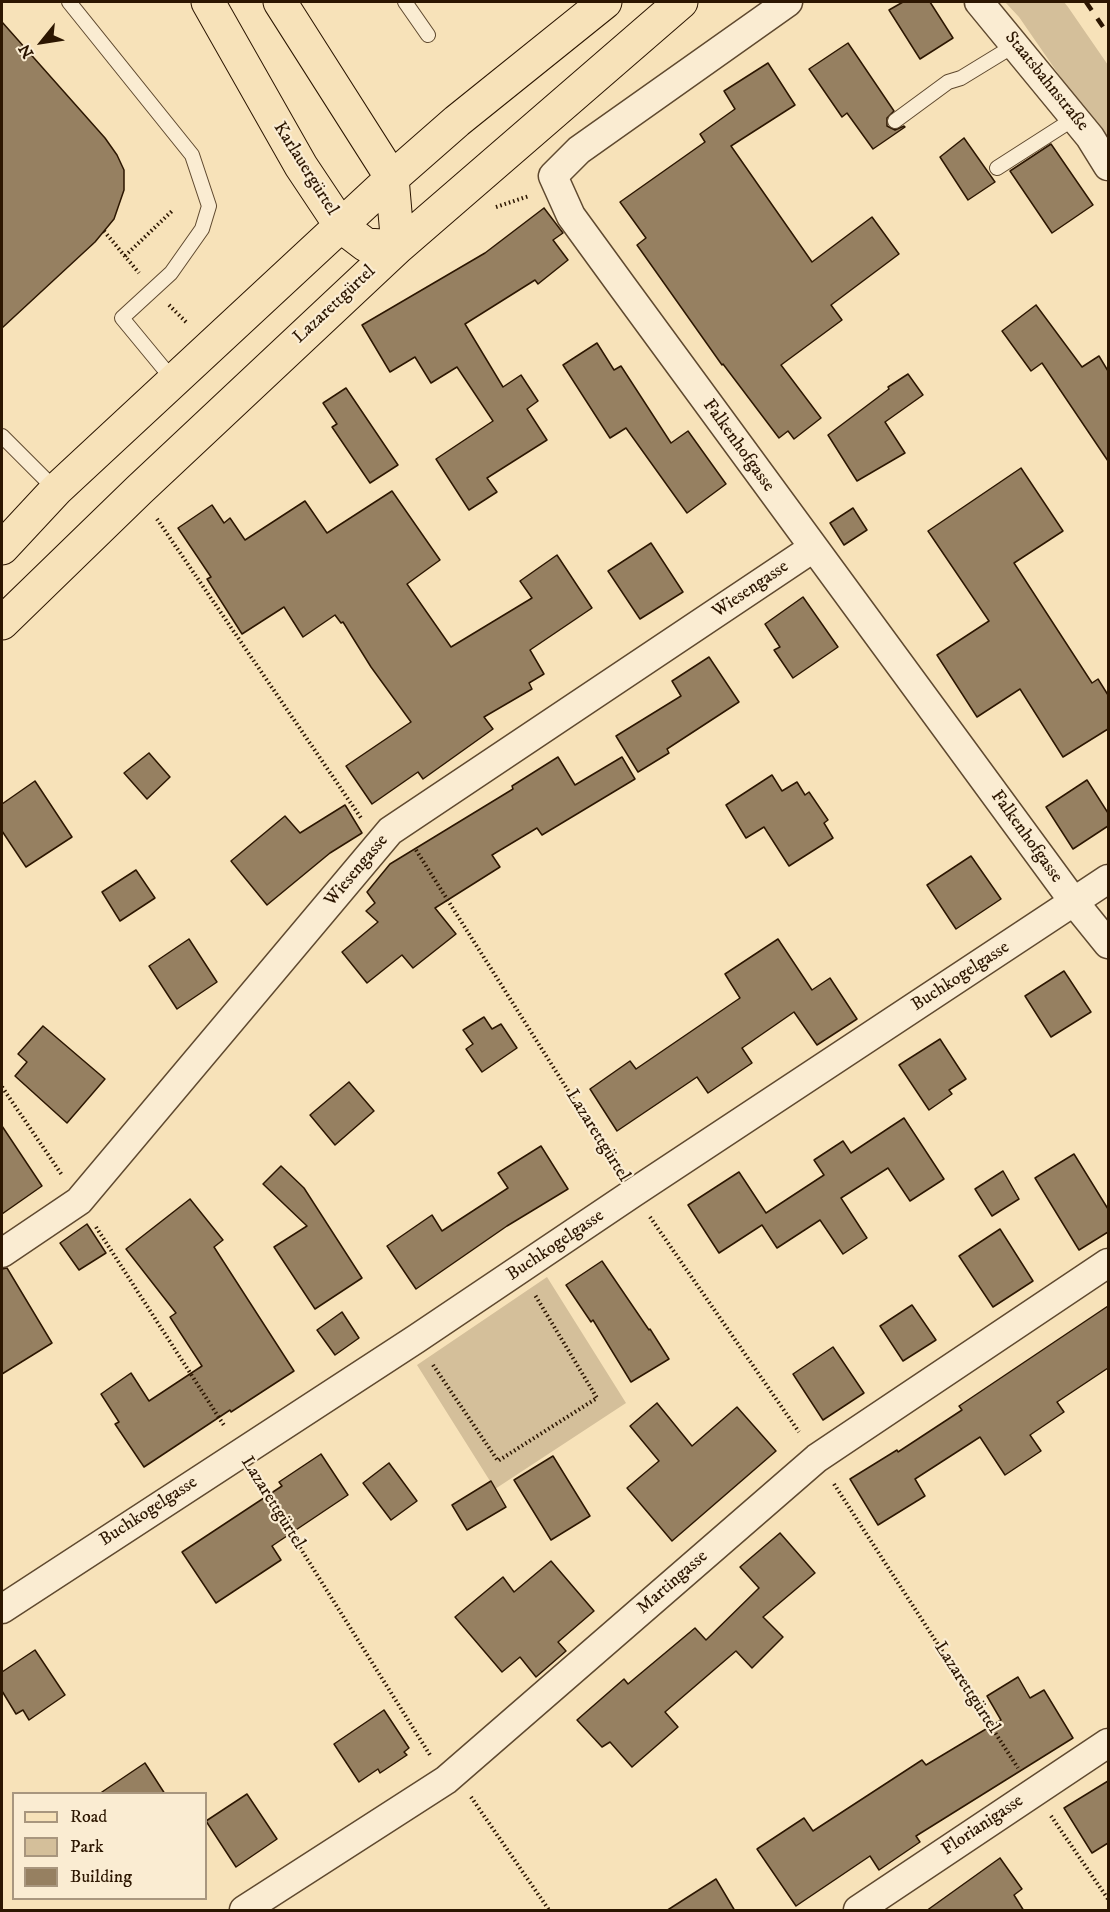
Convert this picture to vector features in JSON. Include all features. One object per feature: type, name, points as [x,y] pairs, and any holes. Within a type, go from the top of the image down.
[{"type":"main road","name":"Karlauergürtel","points":[[208,2],[301,166],[341,226],[366,245],[398,247]]},
{"type":"main road","points":[[280,2],[392,178],[398,247]]},
{"type":"main road","points":[[2,548],[56,490],[392,178],[605,2]]},
{"type":"main road","name":"Lazarettgürtel","points":[[2,623],[139,490],[398,247],[681,2]]},
{"type":"street","name":"Falkenhofgasse","points":[[788,2],[579,150],[553,176],[571,216],[1074,902],[1108,944]]},
{"type":"street","name":"Staatsbahnstraße","points":[[979,2],[1090,137],[1108,166]]},
{"type":"street","name":"Wiesengasse","points":[[2,1252],[79,1201],[389,834],[813,548]]},
{"type":"street","name":"Buchkogelgasse","points":[[2,1609],[416,1339],[1108,879]]},
{"type":"street","name":"Martingasse","points":[[244,1911],[446,1780],[817,1458],[1108,1263]]},
{"type":"street","name":"Florianigasse","points":[[858,1911],[1108,1743]]},
{"type":"lane","points":[[69,2],[192,154],[209,206],[202,229],[171,273],[123,318],[174,381]]},
{"type":"lane","points":[[405,2],[429,35]]},
{"type":"lane","points":[[895,121],[948,82],[961,78],[1015,45]]},
{"type":"lane","points":[[997,168],[1075,118]]},
{"type":"lane","points":[[2,436],[56,490]]},
{"type":"path","points":[[491,203],[496,207],[533,195],[562,196]]},
{"type":"path","points":[[125,256],[172,211]]},
{"type":"path","name":"Lazarettgürtel","points":[[157,519],[389,834],[633,1193],[806,1441]]},
{"type":"path","name":"Lazarettgürtel","points":[[2,1087],[79,1201],[240,1452],[446,1780],[463,1785],[549,1911]]},
{"type":"path","points":[[416,1339],[498,1461],[597,1398],[519,1270]]},
{"type":"path","name":"Lazarettgürtel","points":[[834,1484],[1034,1792],[1108,1899]]},
{"type":"green space","points":[[1005,2],[1064,2],[1068,7],[1108,65],[1108,146],[1019,17]]},
{"type":"green space","points":[[547,1277],[626,1403],[495,1489],[417,1365]]},
{"type":"building","points":[[903,2],[930,2],[953,38],[920,59],[889,10]]},
{"type":"building","points":[[2,22],[105,138],[124,170],[124,190],[114,219],[95,242],[2,328]]},
{"type":"building","points":[[848,43],[894,111],[887,118],[887,126],[895,130],[905,127],[873,149],[847,113],[842,117],[809,69]]},
{"type":"building","points":[[768,63],[795,105],[731,146],[812,262],[872,217],[899,254],[831,305],[842,320],[781,365],[821,418],[794,439],[788,431],[779,438],[722,365],[637,245],[646,238],[620,202],[705,142],[700,134],[735,109],[724,91]]},
{"type":"building","points":[[964,138],[995,182],[968,200],[940,157]]},
{"type":"building","points":[[1051,144],[1093,205],[1052,233],[1010,171]]},
{"type":"building","points":[[544,208],[563,233],[553,240],[568,260],[538,284],[535,280],[465,324],[503,387],[521,375],[538,401],[527,409],[547,440],[487,478],[497,492],[469,510],[436,459],[493,421],[457,367],[431,383],[415,357],[390,372],[362,325],[485,253]]},
{"type":"building","points":[[1036,305],[1082,367],[1099,356],[1108,371],[1108,461],[1042,363],[1031,371],[1002,331]]},
{"type":"building","points":[[597,343],[614,370],[621,366],[671,443],[688,431],[726,484],[687,513],[626,428],[610,438],[563,365]]},
{"type":"building","points":[[908,374],[923,395],[885,422],[905,453],[857,481],[828,435]]},
{"type":"building","points":[[346,388],[398,465],[370,483],[332,427],[337,424],[323,403]]},
{"type":"building","points":[[1021,468],[1063,531],[1014,563],[1092,683],[1098,679],[1108,695],[1108,729],[1063,757],[1020,689],[977,717],[937,655],[989,621],[928,531]]},
{"type":"building","points":[[392,491],[440,560],[407,584],[451,647],[532,598],[520,581],[557,555],[592,608],[530,650],[544,674],[529,683],[532,689],[484,717],[493,729],[423,779],[418,772],[372,804],[346,766],[411,722],[371,667],[343,622],[341,623],[335,615],[303,637],[284,607],[242,634],[207,579],[211,577],[178,528],[212,505],[224,523],[230,518],[245,540],[305,501],[327,533]]},
{"type":"building","points":[[853,508],[867,530],[844,545],[830,523]]},
{"type":"building","points":[[651,543],[683,592],[640,619],[608,571]]},
{"type":"building","points":[[803,597],[838,647],[793,678],[774,650],[780,647],[765,624]]},
{"type":"building","points":[[709,657],[739,702],[667,749],[669,753],[638,772],[616,736],[681,696],[672,681]]},
{"type":"building","points":[[149,753],[170,777],[147,799],[124,773]]},
{"type":"building","points":[[558,757],[575,785],[622,757],[635,779],[542,835],[537,828],[492,855],[500,867],[435,908],[456,934],[413,968],[402,955],[367,983],[342,952],[378,922],[366,911],[375,903],[367,892],[390,864],[513,789],[512,786]]},
{"type":"building","points":[[772,775],[782,791],[797,782],[805,795],[809,792],[828,820],[824,823],[833,838],[789,866],[764,827],[746,838],[726,805]]},
{"type":"building","points":[[1087,780],[1108,813],[1108,826],[1073,849],[1046,807]]},
{"type":"building","points":[[35,781],[72,837],[26,867],[2,831],[2,804]]},
{"type":"building","points":[[345,805],[362,833],[330,853],[267,905],[231,861],[285,816],[300,833]]},
{"type":"building","points":[[971,856],[1001,899],[956,929],[927,885]]},
{"type":"building","points":[[136,870],[155,898],[120,921],[102,892]]},
{"type":"building","points":[[189,939],[217,982],[177,1009],[149,966]]},
{"type":"building","points":[[778,939],[812,990],[830,978],[857,1019],[817,1045],[794,1012],[742,1048],[752,1063],[708,1093],[697,1077],[617,1131],[590,1089],[630,1061],[636,1069],[740,998],[725,974]]},
{"type":"building","points":[[1064,971],[1091,1012],[1051,1037],[1025,996]]},
{"type":"building","points":[[484,1017],[492,1029],[501,1024],[517,1048],[482,1072],[466,1049],[473,1044],[463,1030]]},
{"type":"building","points":[[43,1026],[105,1079],[67,1123],[15,1076],[27,1062],[18,1054]]},
{"type":"building","points":[[940,1039],[966,1079],[949,1090],[952,1094],[929,1110],[899,1065]]},
{"type":"building","points":[[349,1082],[374,1111],[335,1145],[310,1115]]},
{"type":"building","points":[[904,1118],[944,1179],[910,1201],[888,1168],[841,1198],[867,1238],[843,1254],[820,1220],[777,1248],[762,1225],[719,1253],[688,1205],[739,1172],[766,1213],[824,1175],[814,1160],[843,1141],[851,1153]]},
{"type":"building","points":[[2,1126],[42,1186],[2,1214]]},
{"type":"building","points":[[541,1146],[568,1189],[507,1226],[416,1289],[387,1246],[432,1215],[442,1231],[508,1188],[498,1173]]},
{"type":"building","points":[[1074,1154],[1108,1209],[1108,1232],[1079,1250],[1035,1178]]},
{"type":"building","points":[[281,1166],[304,1188],[362,1278],[315,1309],[274,1247],[307,1226],[263,1184]]},
{"type":"building","points":[[1003,1171],[1019,1199],[992,1216],[975,1189]]},
{"type":"building","points":[[190,1199],[223,1240],[214,1247],[294,1371],[144,1467],[115,1424],[119,1422],[101,1394],[131,1373],[149,1401],[202,1366],[170,1317],[176,1313],[126,1249]]},
{"type":"building","points":[[87,1224],[106,1253],[79,1270],[60,1243]]},
{"type":"building","points":[[1000,1229],[1033,1281],[993,1307],[959,1256]]},
{"type":"building","points":[[602,1261],[669,1359],[631,1382],[593,1320],[591,1322],[566,1285]]},
{"type":"building","points":[[7,1268],[52,1343],[2,1374],[2,1269]]},
{"type":"building","points":[[912,1305],[936,1340],[903,1361],[880,1326]]},
{"type":"building","points":[[1108,1306],[1108,1368],[1057,1402],[1064,1412],[1030,1435],[1041,1451],[1005,1475],[980,1437],[915,1479],[925,1496],[878,1525],[850,1479],[897,1450],[898,1452],[962,1410],[959,1406]]},
{"type":"building","points":[[342,1312],[359,1338],[335,1355],[317,1330]]},
{"type":"building","points":[[833,1347],[864,1393],[823,1420],[793,1374]]},
{"type":"building","points":[[657,1403],[692,1446],[737,1407],[776,1451],[672,1541],[627,1488],[659,1461],[630,1426]]},
{"type":"building","points":[[321,1454],[348,1495],[272,1546],[281,1560],[216,1603],[182,1552],[282,1486],[279,1482]]},
{"type":"building","points":[[553,1456],[590,1516],[551,1540],[514,1480]]},
{"type":"building","points":[[389,1463],[417,1501],[391,1520],[363,1483]]},
{"type":"building","points":[[491,1481],[506,1507],[467,1530],[452,1505]]},
{"type":"building","points":[[780,1533],[815,1573],[763,1617],[783,1637],[752,1668],[736,1651],[665,1712],[678,1727],[632,1767],[610,1742],[602,1747],[577,1720],[624,1679],[628,1684],[695,1628],[706,1640],[759,1588],[740,1567]]},
{"type":"building","points":[[551,1561],[594,1611],[558,1642],[566,1651],[536,1677],[520,1657],[502,1672],[455,1617],[503,1577],[514,1592]]},
{"type":"building","points":[[35,1650],[65,1695],[29,1720],[23,1710],[16,1714],[2,1691],[2,1672]]},
{"type":"building","points":[[1018,1677],[1030,1698],[1044,1690],[1073,1738],[916,1836],[920,1842],[879,1870],[870,1856],[796,1906],[757,1849],[804,1818],[813,1831],[922,1760],[926,1765],[1001,1720],[987,1696]]},
{"type":"building","points":[[384,1710],[409,1748],[404,1752],[407,1755],[380,1773],[378,1769],[359,1782],[334,1744]]},
{"type":"building","points":[[145,1763],[164,1792],[102,1792]]},
{"type":"building","points":[[1108,1781],[1108,1843],[1092,1853],[1064,1808]]},
{"type":"building","points":[[247,1794],[277,1839],[236,1867],[207,1820]]},
{"type":"building","points":[[1000,1858],[1022,1889],[1014,1895],[1024,1911],[926,1911]]},
{"type":"building","points":[[716,1879],[735,1911],[666,1911]]},
{"type":"railway","points":[[1086,2],[1108,34]]}]
